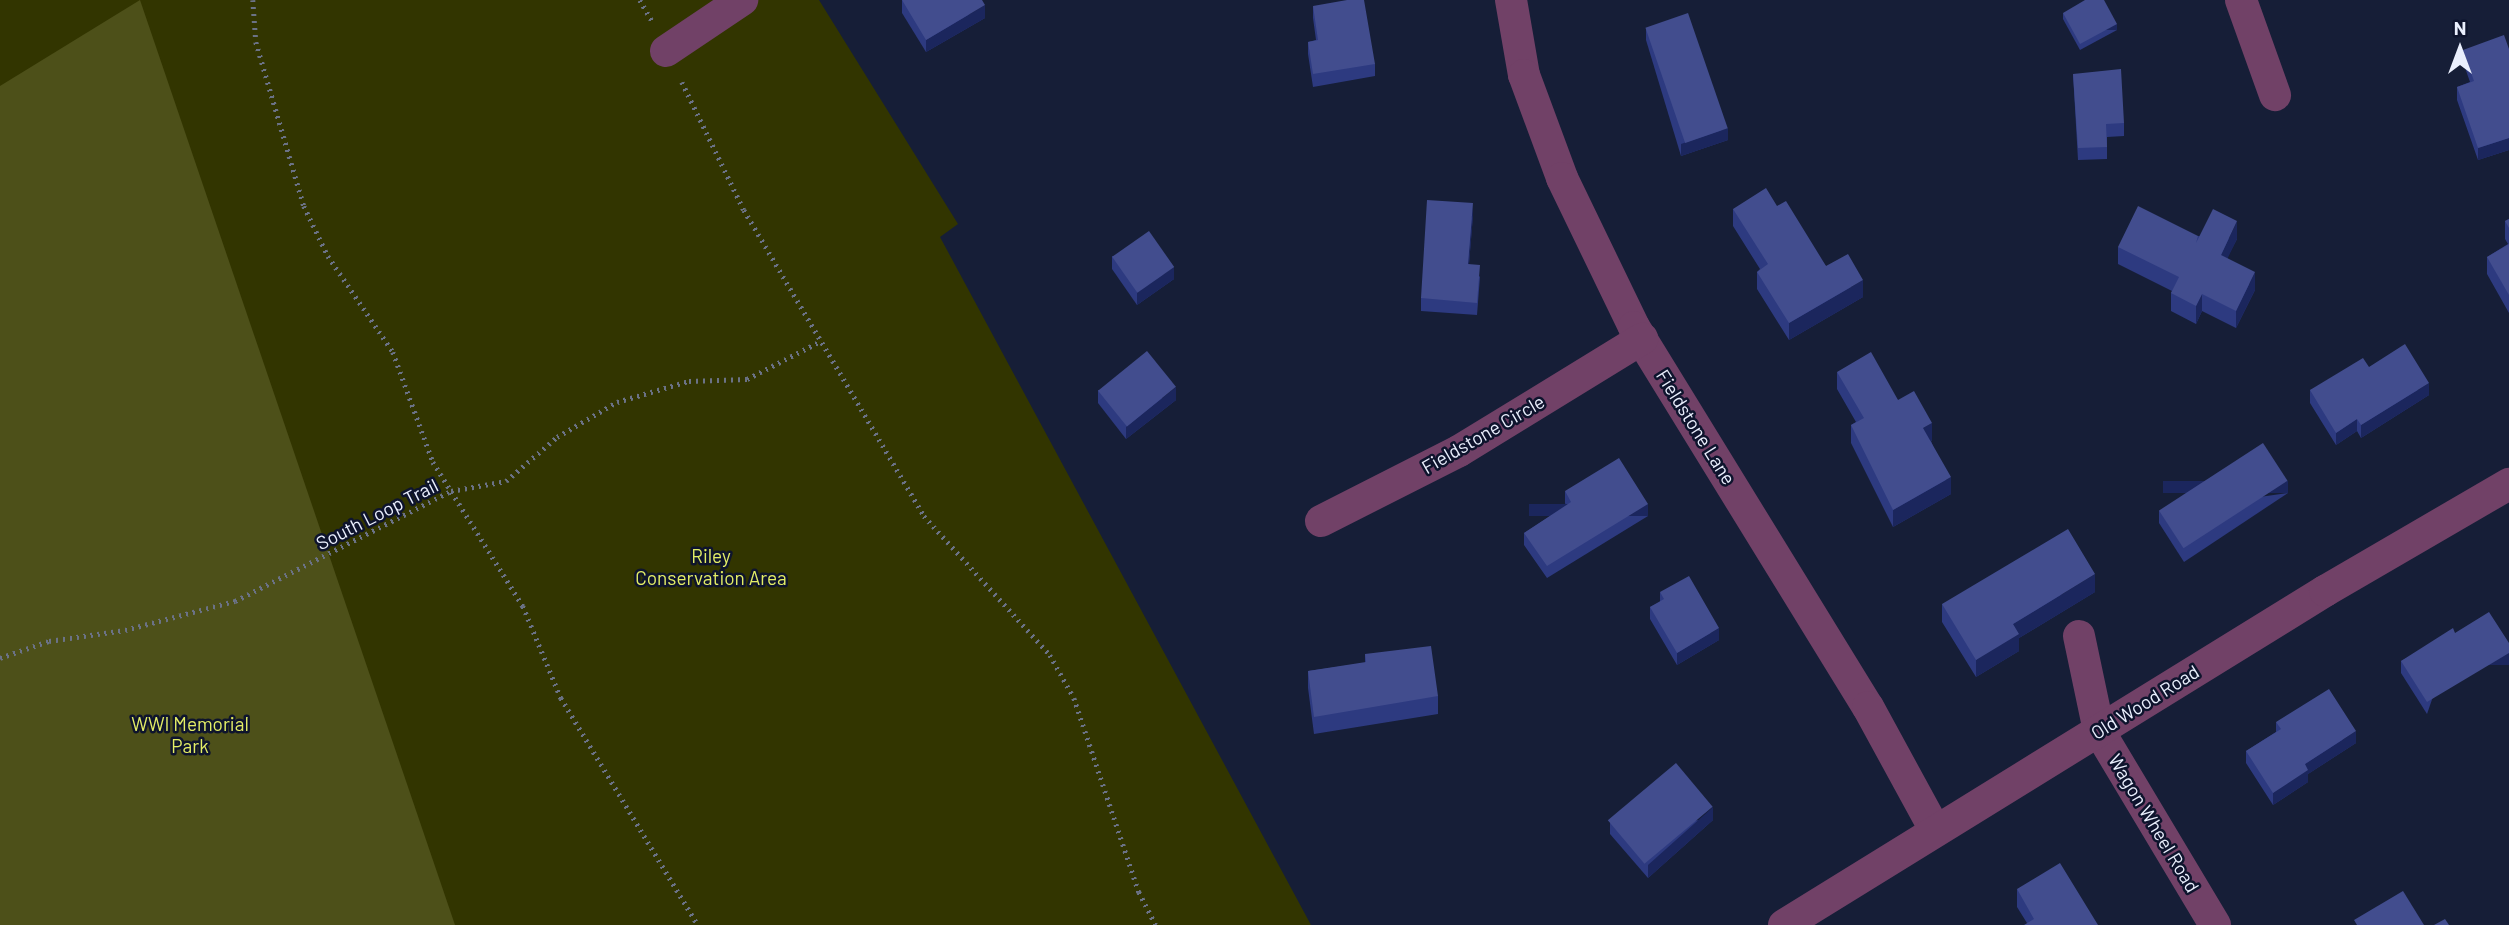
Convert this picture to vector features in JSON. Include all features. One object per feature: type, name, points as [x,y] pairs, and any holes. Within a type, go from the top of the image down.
[{"type":"street","points":[[666,51],[742,0]]},
{"type":"street","name":"Fieldstone Lane","points":[[1511,0],[1524,75],[1562,178],[1642,339],[1868,707],[1935,830]]},
{"type":"street","points":[[2241,0],[2274,95]]},
{"type":"street","name":"Fieldstone Circle","points":[[1321,521],[1459,451],[1642,339]]},
{"type":"street","name":"Old Wood Road","points":[[1784,925],[1935,830],[2509,484]]},
{"type":"street","name":"Wagon Wheel Road","points":[[2079,636],[2099,731],[2215,925]]},
{"type":"path","points":[[253,0],[256,42],[303,206],[328,256],[393,352],[433,462],[451,491],[506,481],[557,437],[617,402],[689,381],[747,379],[821,341]]},
{"type":"path","points":[[640,0],[744,210],[924,516],[1050,655],[1074,698],[1139,892],[1156,925]]},
{"type":"path","name":"South Loop Trail","points":[[0,658],[48,641],[125,630],[235,601],[451,491],[523,606],[561,698],[698,925]]},
{"type":"green space","name":"Riley Conservation Area","points":[[0,0],[819,0],[958,224],[940,237],[1311,925],[0,925]]},
{"type":"green space","name":"WWI Memorial Park","points":[[140,0],[455,925],[0,925],[0,86]]},
{"type":"building","points":[[902,0],[982,0],[985,5],[926,40]]},
{"type":"building","points":[[1364,0],[1375,64],[1313,74],[1308,42],[1318,40],[1313,6]]},
{"type":"building","points":[[2085,0],[2104,0],[2117,24],[2080,44],[2063,13]]},
{"type":"building","points":[[1688,13],[1728,128],[1685,143],[1645,28]]},
{"type":"building","points":[[2504,35],[2509,49],[2509,138],[2478,148],[2457,87],[2474,81],[2463,50]]},
{"type":"building","points":[[2121,69],[2124,123],[2106,124],[2107,147],[2078,148],[2073,74]]},
{"type":"building","points":[[1766,188],[1777,206],[1786,201],[1826,266],[1848,254],[1863,280],[1789,323],[1757,272],[1768,264],[1733,209]]},
{"type":"building","points":[[1427,200],[1473,203],[1468,264],[1480,265],[1477,303],[1421,298]]},
{"type":"building","points":[[2138,206],[2198,236],[2196,243],[2213,209],[2237,221],[2221,255],[2255,272],[2236,311],[2202,294],[2196,306],[2171,293],[2179,277],[2118,247]]},
{"type":"building","points":[[1149,231],[1174,267],[1137,293],[1112,257]]},
{"type":"building","points":[[2509,244],[2509,295],[2487,257]]},
{"type":"building","points":[[2405,344],[2429,383],[2361,425],[2357,419],[2336,433],[2310,390],[2363,358],[2369,367]]},
{"type":"building","points":[[1147,351],[1176,387],[1127,426],[1098,391]]},
{"type":"building","points":[[1871,352],[1898,400],[1914,391],[1932,423],[1923,428],[1951,477],[1893,510],[1851,425],[1864,418],[1837,372]]},
{"type":"building","points":[[2263,443],[2288,481],[2184,548],[2159,511]]},
{"type":"building","points":[[1619,458],[1648,504],[1547,566],[1524,533],[1571,502],[1565,491]]},
{"type":"building","points":[[2068,529],[2095,574],[2013,624],[2019,634],[1976,660],[1942,604]]},
{"type":"building","points":[[1689,576],[1719,628],[1677,653],[1650,607],[1664,599],[1660,592]]},
{"type":"building","points":[[2489,612],[2509,643],[2509,653],[2427,702],[2401,661],[2453,628],[2455,633]]},
{"type":"building","points":[[1431,646],[1438,696],[1314,717],[1308,671],[1366,662],[1365,654]]},
{"type":"building","points":[[2329,689],[2356,731],[2305,764],[2308,770],[2273,793],[2246,751],[2281,729],[2276,722]]},
{"type":"building","points":[[1676,763],[1713,807],[1644,864],[1608,820]]},
{"type":"building","points":[[2060,863],[2098,925],[2024,925],[2034,919],[2017,889]]},
{"type":"building","points":[[2403,891],[2424,925],[2357,925],[2354,920]]},
{"type":"building","points":[[2445,919],[2449,925],[2434,925]]}]
